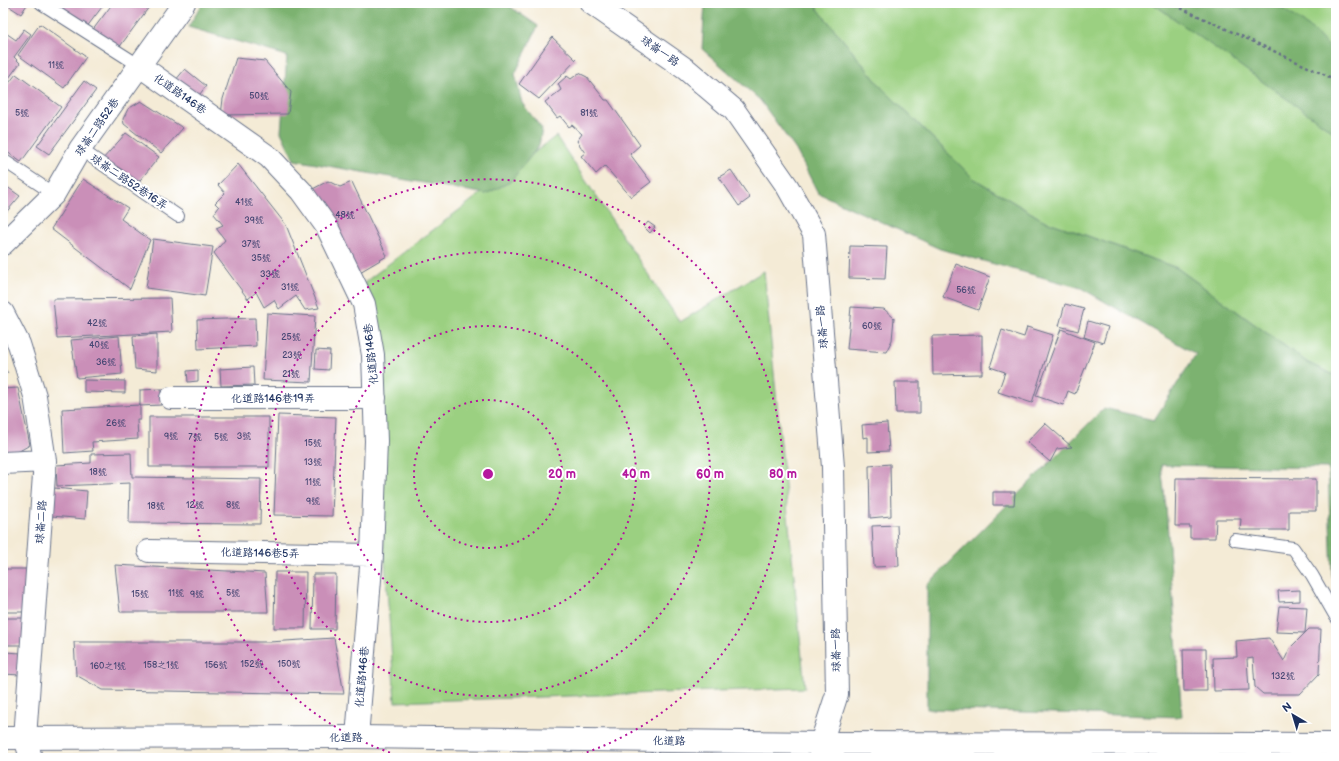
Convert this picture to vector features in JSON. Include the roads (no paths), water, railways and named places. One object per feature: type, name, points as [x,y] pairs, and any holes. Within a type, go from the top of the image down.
[{"type":"street","name":"球崙二路52巷","points":[[3,244],[54,194],[80,149],[184,3]]},
{"type":"street","name":"球崙一路","points":[[591,3],[687,70],[734,110],[787,186],[814,234],[833,467],[837,694],[821,751]]},
{"type":"street","name":"化道路146巷","points":[[140,66],[269,157],[301,191],[327,227],[364,304],[373,355],[376,441],[372,555],[357,737]]},
{"type":"street","name":"球崙二路","points":[[3,313],[19,344],[35,396],[46,461],[28,748]]},
{"type":"street","name":"化道路146巷19弄","points":[[171,398],[375,398]]},
{"type":"street","points":[[3,463],[46,461]]},
{"type":"street","name":"化道路146巷5弄","points":[[149,551],[372,555]]},
{"type":"street","name":"化道路","points":[[3,738],[28,748],[357,737],[821,751],[1061,751],[1336,744]]},
{"type":"lane","points":[[41,3],[140,66]]},
{"type":"lane","name":"球崙二路52巷16弄","points":[[80,149],[178,216]]},
{"type":"lane","points":[[3,160],[54,194]]},
{"type":"lane","points":[[1235,540],[1293,548],[1312,575],[1336,617]]}]
